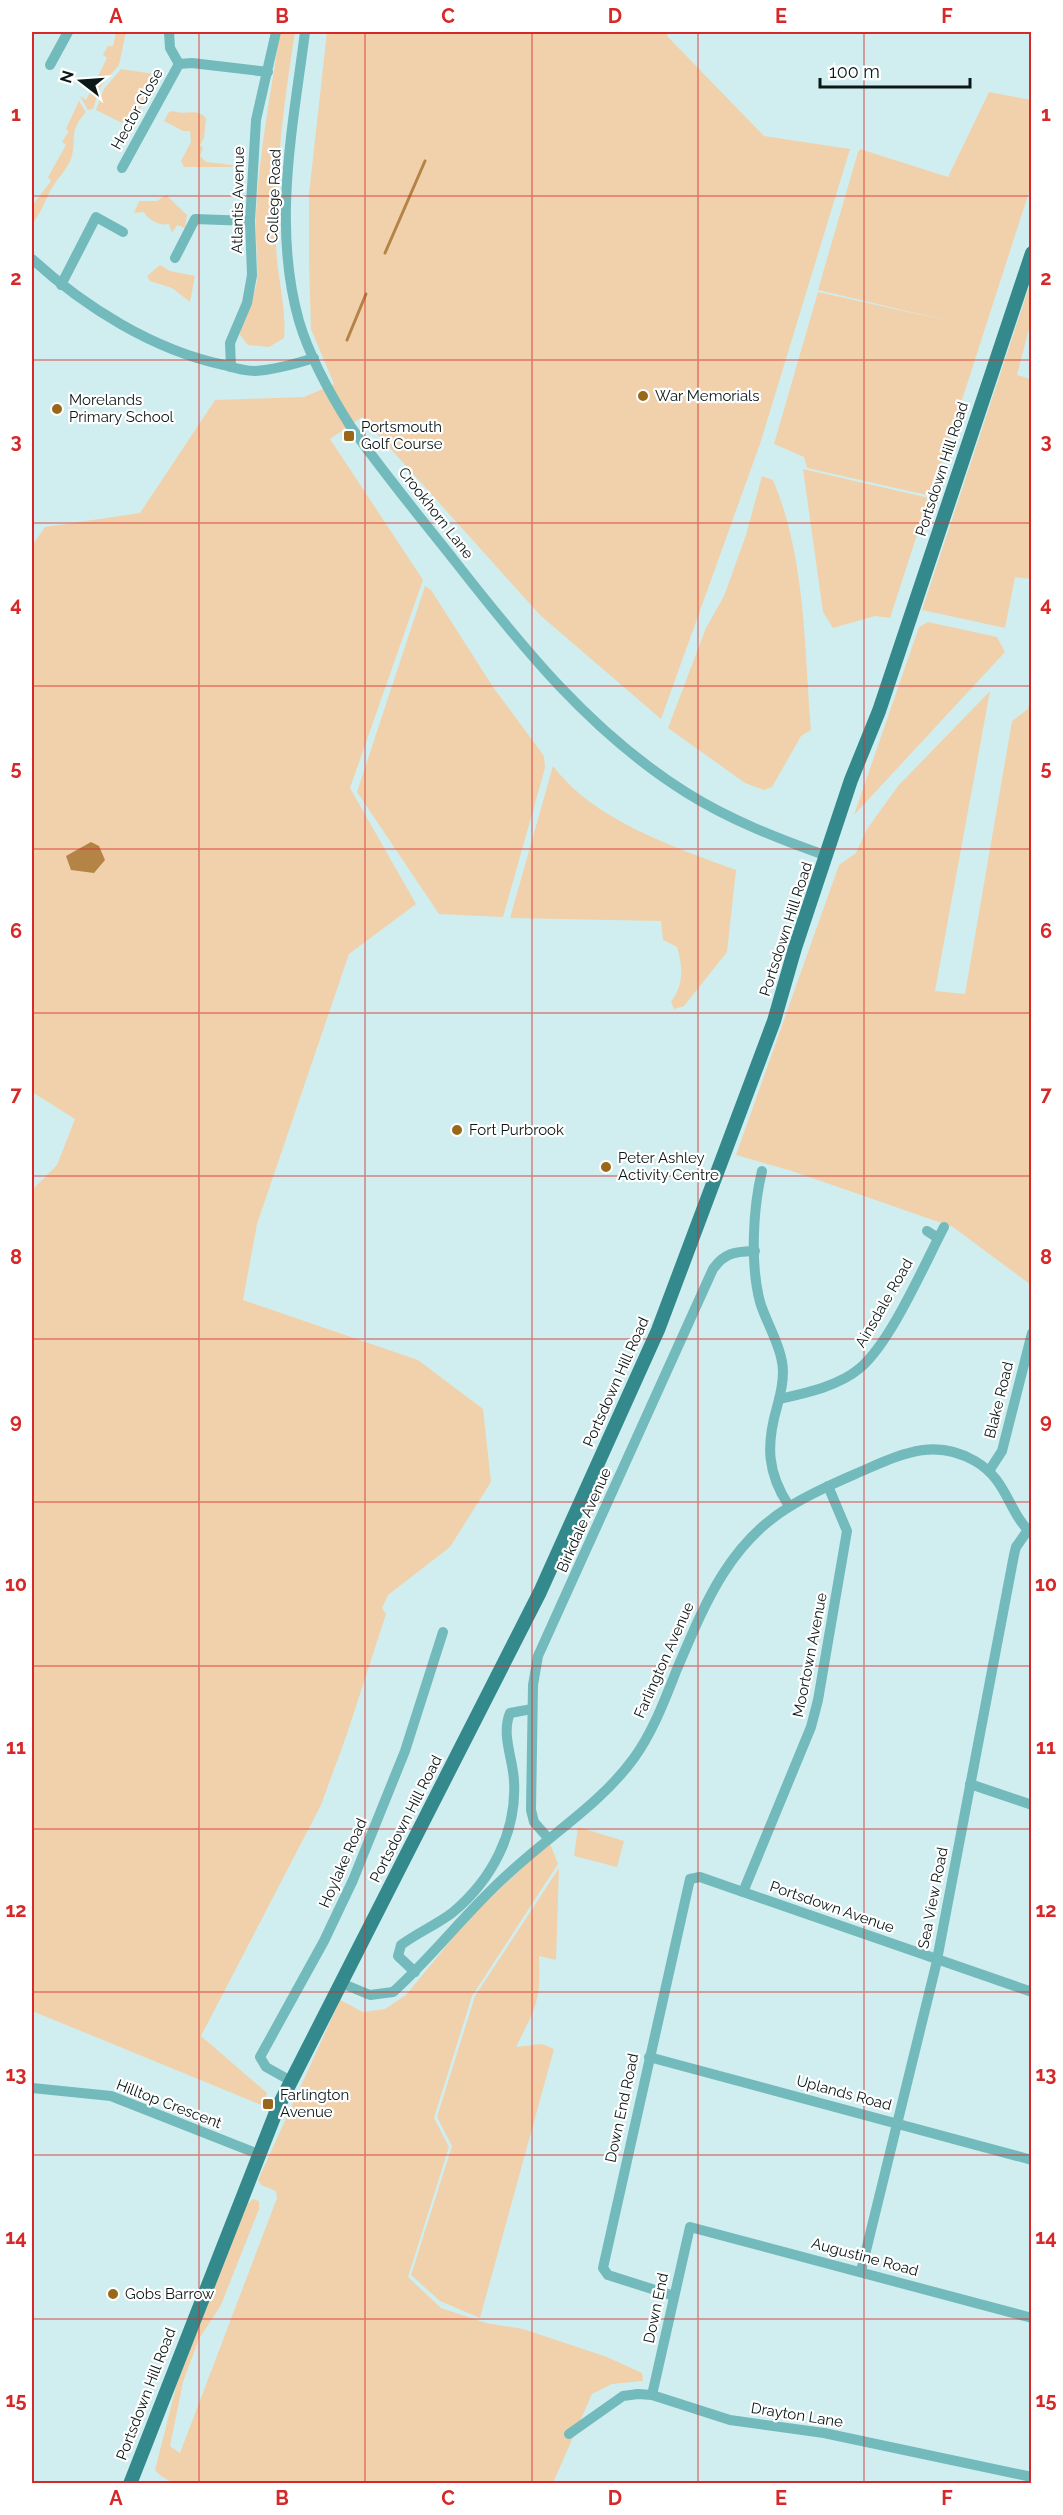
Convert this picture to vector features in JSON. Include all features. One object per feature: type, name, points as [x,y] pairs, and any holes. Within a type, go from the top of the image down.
[{"type":"main road","name":"Portsdown Hill Road","points":[[134,2482],[258,2154],[291,2081],[540,1592],[658,1330],[774,1021],[795,948],[851,780],[879,711],[1032,253]]},
{"type":"street","points":[[50,65],[68,32]]},
{"type":"street","name":"Hector Close","points":[[169,32],[170,48],[179,64]]},
{"type":"street","name":"Atlantis Avenue","points":[[231,367],[230,343],[247,303],[252,275],[250,221],[256,120],[276,32]]},
{"type":"street","name":"College Road","points":[[305,32],[288,167],[285,218],[292,286],[299,321],[314,358]]},
{"type":"street","name":"Hector Close","points":[[179,64],[192,63],[268,72]]},
{"type":"street","name":"Hector Close","points":[[122,168],[179,64]]},
{"type":"street","points":[[61,285],[96,217],[123,232]]},
{"type":"street","points":[[175,258],[195,219],[250,221]]},
{"type":"street","points":[[32,259],[86,304],[165,346],[207,362],[253,371],[290,366],[314,358]]},
{"type":"street","name":"Crookhorn Lane","points":[[314,358],[333,398],[367,450],[561,692],[604,730],[686,793],[773,836],[827,856]]},
{"type":"street","points":[[762,1170],[754,1201],[755,1251],[760,1300],[782,1362],[779,1399],[768,1443],[768,1460],[778,1491],[789,1506]]},
{"type":"street","name":"Ainsdale Road","points":[[779,1399],[837,1382],[860,1368],[886,1336],[944,1227]]},
{"type":"street","points":[[927,1231],[938,1238]]},
{"type":"street","name":"Birkdale Avenue","points":[[548,1838],[534,1822],[531,1810],[533,1671],[538,1656],[713,1269],[721,1257],[731,1252],[755,1251]]},
{"type":"street","name":"Blake Road","points":[[989,1471],[1002,1451],[1032,1333]]},
{"type":"street","name":"Farlington Avenue","points":[[341,1983],[358,1992],[381,1995],[393,1992],[415,1972],[466,1915],[548,1838],[602,1793],[634,1758],[653,1725],[717,1581],[752,1534],[789,1506],[828,1486],[909,1451],[922,1448],[949,1449],[977,1461],[989,1471],[1008,1494],[1030,1532]]},
{"type":"street","name":"Moortown Avenue","points":[[743,1892],[811,1727],[819,1700],[848,1531],[828,1486]]},
{"type":"street","name":"Sea View Road","points":[[861,2271],[937,1960],[1014,1555],[1016,1547],[1030,1532]]},
{"type":"street","name":"Hoylake Road","points":[[291,2081],[266,2067],[260,2057],[324,1941],[357,1870],[405,1751],[443,1632]]},
{"type":"street","points":[[415,1972],[398,1956],[401,1945],[452,1913],[489,1870],[508,1836],[515,1795],[506,1726],[510,1713],[532,1709]]},
{"type":"street","points":[[970,1784],[1032,1805]]},
{"type":"street","name":"Portsdown Avenue","points":[[690,1879],[700,1877],[1032,1992]]},
{"type":"street","name":"Down End Road","points":[[674,2296],[608,2275],[603,2268],[690,1879]]},
{"type":"street","name":"Uplands Road","points":[[649,2057],[1032,2160]]},
{"type":"street","name":"Hilltop Crescent","points":[[32,2088],[111,2096],[258,2154]]},
{"type":"street","name":"Down End","points":[[652,2395],[690,2227]]},
{"type":"street","name":"Augustine Road","points":[[690,2227],[1032,2318]]},
{"type":"street","name":"Drayton Lane","points":[[569,2434],[623,2396],[652,2395],[730,2420],[824,2433],[1032,2477]]},
{"type":"shaded area","points":[[116,32],[126,32],[119,65],[100,87],[93,109],[88,110],[80,96],[86,100],[107,58],[103,55],[108,46],[113,46]]},
{"type":"shaded area","points":[[280,32],[295,32],[284,110],[276,215],[276,254],[285,326],[284,338],[269,347],[248,345],[240,335],[257,279],[256,222],[260,168]]},
{"type":"shaded area","points":[[327,32],[669,32],[667,36],[764,136],[850,149],[760,444],[661,719],[540,615],[362,417],[330,439],[423,580],[350,788],[416,904],[349,954],[257,1224],[243,1300],[418,1360],[483,1409],[491,1482],[450,1547],[388,1595],[382,1608],[386,1614],[321,1805],[201,2036],[267,2093],[264,2106],[32,2011],[32,1190],[57,1165],[75,1119],[32,1092],[32,546],[45,527],[140,513],[215,400],[304,397],[334,384],[311,329],[309,263],[309,194]]},
{"type":"shaded area","points":[[121,69],[154,74],[156,78],[137,115],[130,112],[122,123],[96,110],[104,89]]},
{"type":"shaded area","points":[[989,92],[1031,100],[1031,186],[931,496],[807,468],[804,457],[774,444],[818,292],[949,321],[818,290],[858,152],[860,149],[948,177]]},
{"type":"shaded area","points":[[79,101],[86,112],[75,131],[71,159],[52,187],[32,224],[32,206],[51,181],[48,177],[66,145],[62,142],[69,131],[66,129]]},
{"type":"shaded area","points":[[169,112],[194,112],[206,118],[200,156],[206,162],[234,167],[184,167],[181,161],[191,142],[190,131],[183,131],[164,121]]},
{"type":"shaded area","points":[[166,195],[187,215],[185,228],[177,225],[172,233],[169,224],[155,222],[144,212],[134,213],[139,201],[157,201]]},
{"type":"shaded area","points":[[160,265],[170,271],[195,276],[190,302],[172,288],[150,281],[147,276]]},
{"type":"shaded area","points":[[1031,281],[1031,321],[1017,375],[1031,379],[1031,579],[1015,577],[1005,628],[922,610]]},
{"type":"shaded area","points":[[803,469],[929,498],[890,618],[875,616],[833,628],[823,612]]},
{"type":"shaded area","points":[[762,476],[773,480],[784,510],[798,571],[811,730],[801,736],[772,787],[764,790],[745,783],[668,728],[706,628],[724,596],[746,535]]},
{"type":"shaded area","points":[[425,586],[431,590],[493,687],[544,756],[545,768],[503,917],[439,914],[357,792]]},
{"type":"shaded area","points":[[928,622],[997,637],[1005,652],[854,815],[919,627]]},
{"type":"shaded area","points":[[990,691],[935,991],[965,994],[1012,721],[1028,709],[1031,694],[1031,1285],[953,1227],[792,1171],[736,1155],[839,865],[856,853],[867,829],[898,786]]},
{"type":"shaded area","points":[[553,766],[570,785],[612,817],[661,841],[736,870],[727,952],[684,1006],[674,1009],[671,1002],[680,982],[680,962],[677,947],[663,940],[661,921],[510,918]]},
{"type":"shaded area","points":[[91,842],[99,846],[105,860],[94,873],[71,870],[66,856]]},
{"type":"shaded area","points":[[578,1827],[624,1841],[617,1867],[574,1856]]},
{"type":"shaded area","points":[[549,1841],[558,1864],[472,1996],[434,2118],[449,2147],[408,2277],[441,2308],[486,2323],[523,2329],[607,2357],[642,2373],[643,2381],[612,2384],[592,2394],[553,2483],[175,2484],[161,2476],[155,2470],[177,2383],[247,2204],[253,2199],[259,2201],[259,2209],[221,2305],[199,2339],[183,2382],[170,2446],[180,2453],[277,2198],[276,2191],[261,2185],[258,2180],[340,2000],[363,2012],[385,2009],[406,1995],[465,1923]]},
{"type":"shaded area","points":[[559,1868],[556,1960],[539,1956],[536,2004],[516,2047],[542,2044],[554,2049],[480,2318],[440,2301],[411,2275],[452,2146],[437,2117],[475,1996]]},
{"type":"waterway","points":[[385,253],[425,161]]},
{"type":"waterway","points":[[347,340],[366,294]]},
{"type":"place","name":"War Memorials","points":[[643,396]]},
{"type":"place","name":"Morelands Primary School","points":[[57,409]]},
{"type":"place","name":"Portsmouth Golf Course","points":[[349,436]]},
{"type":"place","name":"Fort Purbrook","points":[[457,1130]]},
{"type":"place","name":"Peter Ashley Activity Centre","points":[[606,1167]]},
{"type":"place","name":"Farlington Avenue","points":[[268,2104]]},
{"type":"place","name":"Gobs Barrow","points":[[113,2294]]}]
